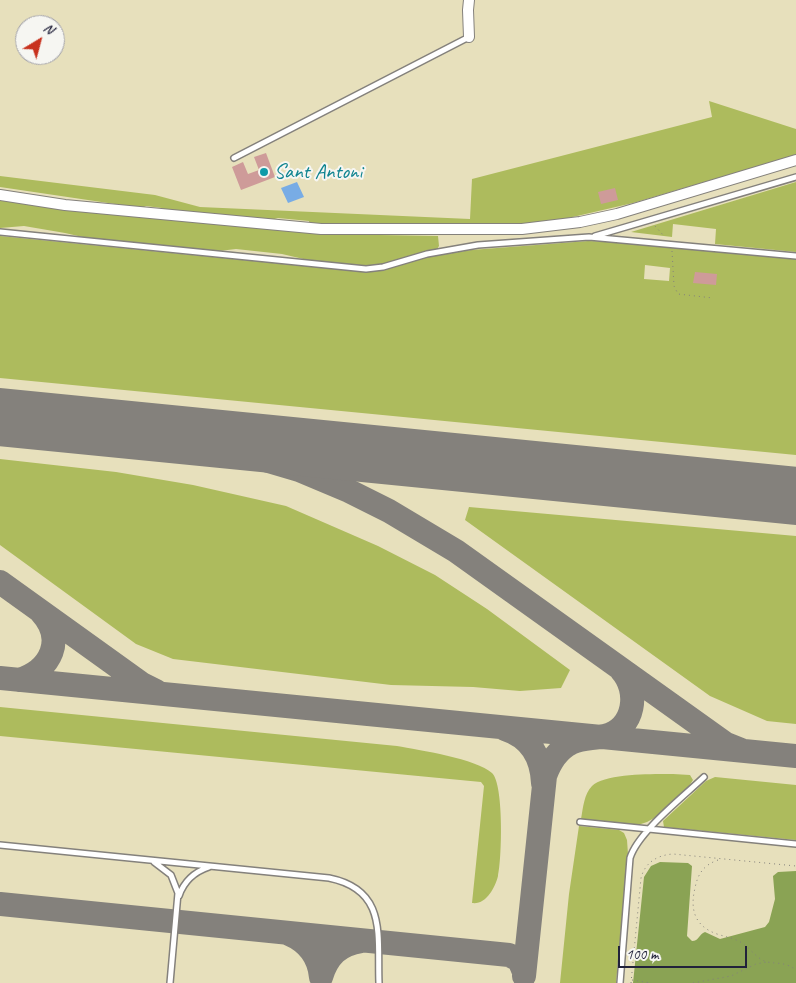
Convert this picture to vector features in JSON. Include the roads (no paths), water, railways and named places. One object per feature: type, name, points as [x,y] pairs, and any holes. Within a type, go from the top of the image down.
[{"type":"street","points":[[468,37],[469,0]]},
{"type":"street","points":[[0,195],[65,205],[321,229],[522,229],[580,222],[617,214],[796,160]]},
{"type":"lane","points":[[234,158],[468,37]]},
{"type":"lane","points":[[589,237],[796,177]]},
{"type":"lane","points":[[0,232],[366,269],[383,267],[427,254],[464,247],[528,240],[589,237],[796,256]]},
{"type":"lane","points":[[620,983],[630,858],[636,843],[648,829],[704,777]]},
{"type":"lane","points":[[580,822],[796,844]]},
{"type":"lane","points":[[0,845],[329,878],[343,881],[356,887],[370,902],[375,914],[379,983]]},
{"type":"lane","points":[[148,860],[161,866],[171,875],[177,889],[178,899],[170,983]]},
{"type":"lane","points":[[178,899],[184,884],[191,876],[205,868],[214,866]]},
{"type":"water","points":[[297,182],[304,197],[288,203],[281,188]]},
{"type":"place","name":"Sant Antoni","points":[[264,172]]}]
